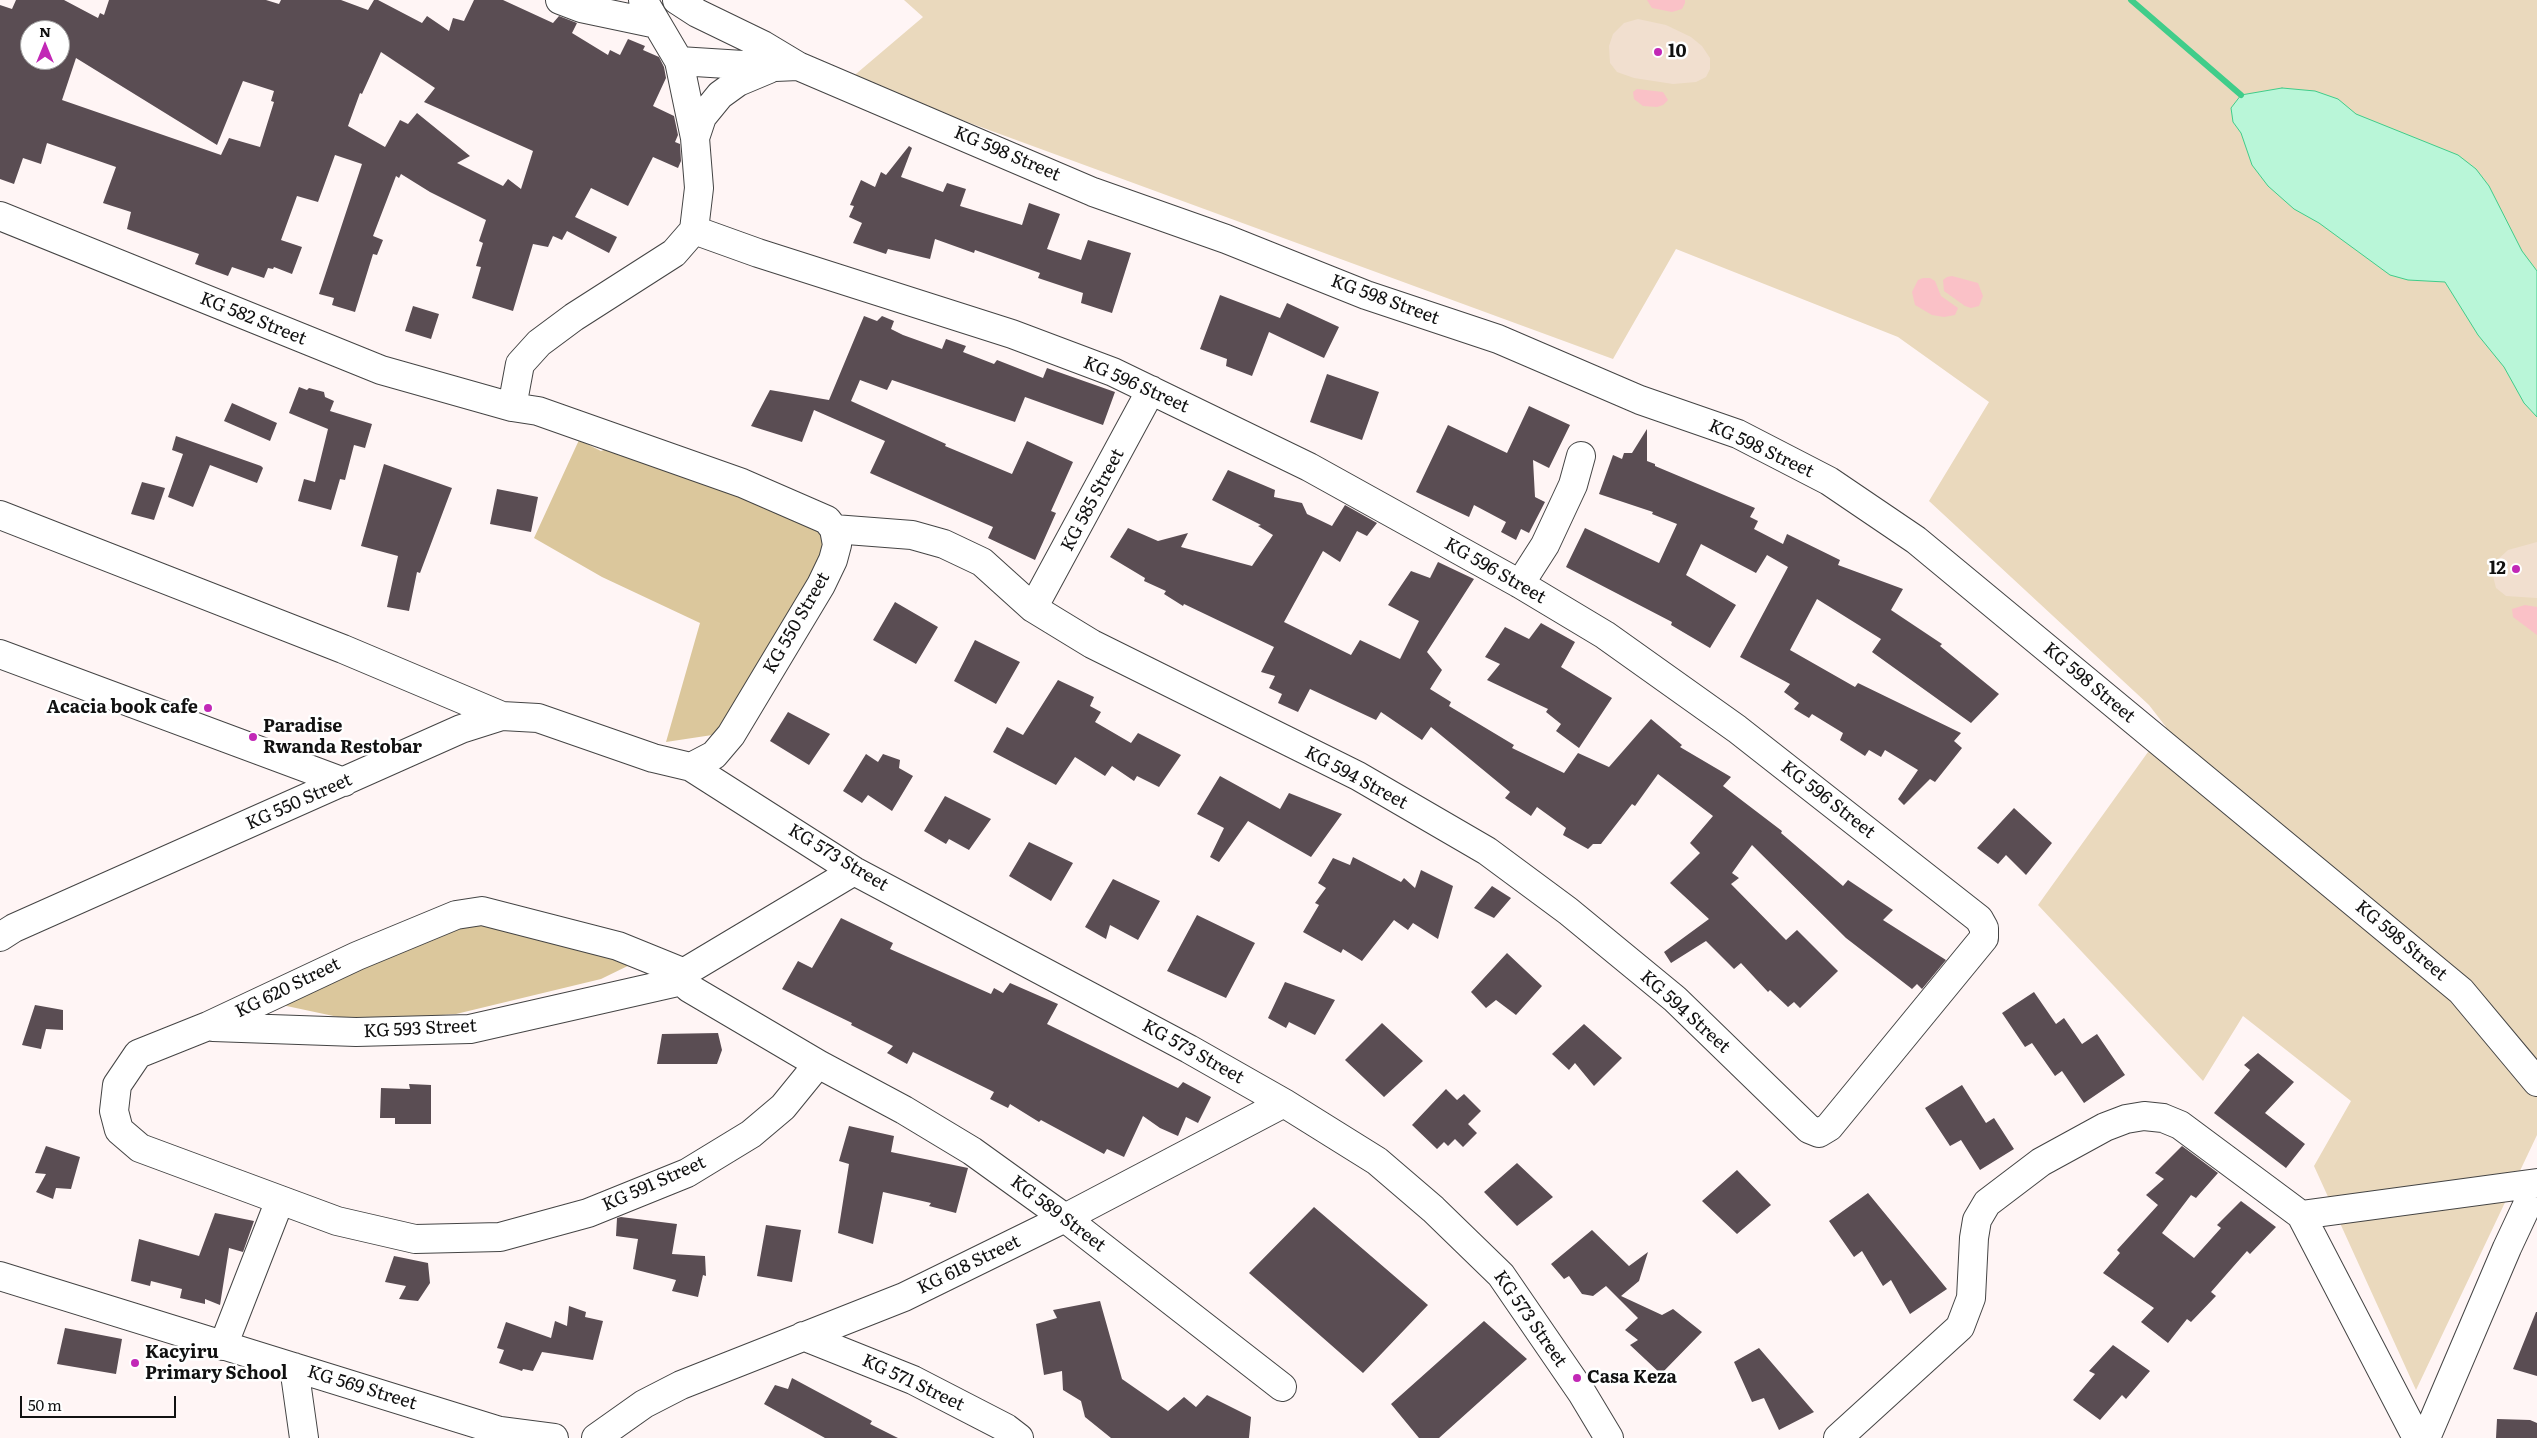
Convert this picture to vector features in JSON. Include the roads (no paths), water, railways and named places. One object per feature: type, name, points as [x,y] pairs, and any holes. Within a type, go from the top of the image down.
[{"type":"street","points":[[560,0],[581,8],[657,24]]},
{"type":"street","points":[[643,0],[679,61],[695,138],[699,188],[694,230],[674,253],[574,317],[539,343],[520,364],[512,407],[538,411],[742,484],[827,520],[834,529]]},
{"type":"street","name":"KG 598 Street","points":[[678,0],[731,31],[763,45],[786,66]]},
{"type":"street","points":[[679,61],[697,45],[716,34],[731,31]]},
{"type":"street","name":"KG 598 Street","points":[[679,61],[786,66],[1093,192],[1226,239],[1366,295],[1498,339],[1640,400],[1738,434],[1830,481],[1916,540],[2461,991],[2537,1082]]},
{"type":"street","points":[[695,138],[702,117],[720,95],[738,82],[786,66]]},
{"type":"street","name":"KG 582 Street","points":[[0,216],[381,370],[512,407]]},
{"type":"street","name":"KG 596 Street","points":[[694,230],[758,253],[1012,334],[1113,372],[1309,467],[1520,584],[1605,635],[1737,729],[1979,919],[1984,928],[1984,938],[1829,1127],[1819,1133]]},
{"type":"street","name":"KG 585 Street","points":[[1033,608],[1150,390]]},
{"type":"street","points":[[1520,584],[1545,545],[1573,485],[1581,456]]},
{"type":"street","points":[[0,515],[343,649],[502,716]]},
{"type":"street","name":"KG 594 Street","points":[[834,529],[912,535],[944,544],[982,562],[1033,608],[1092,644],[1358,776],[1487,851],[1568,911],[1675,999],[1809,1129],[1819,1133]]},
{"type":"street","name":"KG 550 Street","points":[[0,937],[14,928],[477,723],[502,716],[538,718],[652,758],[691,767],[714,755],[736,727],[834,560],[837,545],[834,529]]},
{"type":"street","points":[[0,654],[344,782]]},
{"type":"street","name":"KG 573 Street","points":[[691,767],[854,871],[1190,1049],[1284,1103],[1377,1161],[1433,1209],[1501,1275],[1582,1393],[1609,1438]]},
{"type":"street","points":[[818,1064],[689,988],[686,977],[690,969],[854,871]]},
{"type":"street","name":"KG 620 Street","points":[[280,1200],[140,1148],[119,1130],[114,1110],[117,1085],[138,1054],[208,1026],[357,956],[456,915],[482,911],[618,946],[686,977]]},
{"type":"street","name":"KG 593 Street","points":[[208,1026],[356,1032],[470,1029],[686,977]]},
{"type":"street","name":"KG 591 Street","points":[[280,1200],[336,1220],[415,1239],[500,1238],[588,1213],[687,1173],[751,1134],[783,1107],[818,1064]]},
{"type":"street","name":"KG 589 Street","points":[[818,1064],[904,1110],[972,1151],[1065,1218],[1282,1387]]},
{"type":"street","name":"KG 618 Street","points":[[596,1438],[644,1404],[681,1385],[904,1297],[1065,1218],[1284,1103]]},
{"type":"street","points":[[1838,1438],[1960,1327],[1971,1298],[1974,1238],[1977,1220],[1987,1202],[2041,1162],[2105,1127],[2126,1119],[2144,1116],[2163,1118],[2180,1125],[2301,1215],[2417,1438]]},
{"type":"street","points":[[2301,1215],[2537,1184]]},
{"type":"street","points":[[2426,1438],[2507,1248],[2537,1184]]},
{"type":"street","points":[[224,1346],[280,1200]]},
{"type":"street","name":"KG 569 Street","points":[[0,1276],[500,1431],[554,1438]]},
{"type":"street","name":"KG 571 Street","points":[[803,1336],[913,1380],[1006,1428],[1019,1438]]},
{"type":"street","points":[[294,1368],[304,1438]]},
{"type":"waterway","points":[[2131,0],[2241,95]]},
{"type":"place","name":"10","points":[[1658,52]]},
{"type":"place","name":"12","points":[[2516,569]]},
{"type":"place","name":"Acacia book cafe","points":[[208,708]]},
{"type":"place","name":"Paradise Rwanda Restobar","points":[[253,737]]},
{"type":"place","name":"Kacyiru Primary School","points":[[135,1363]]},
{"type":"place","name":"Casa Keza","points":[[1577,1378]]}]
